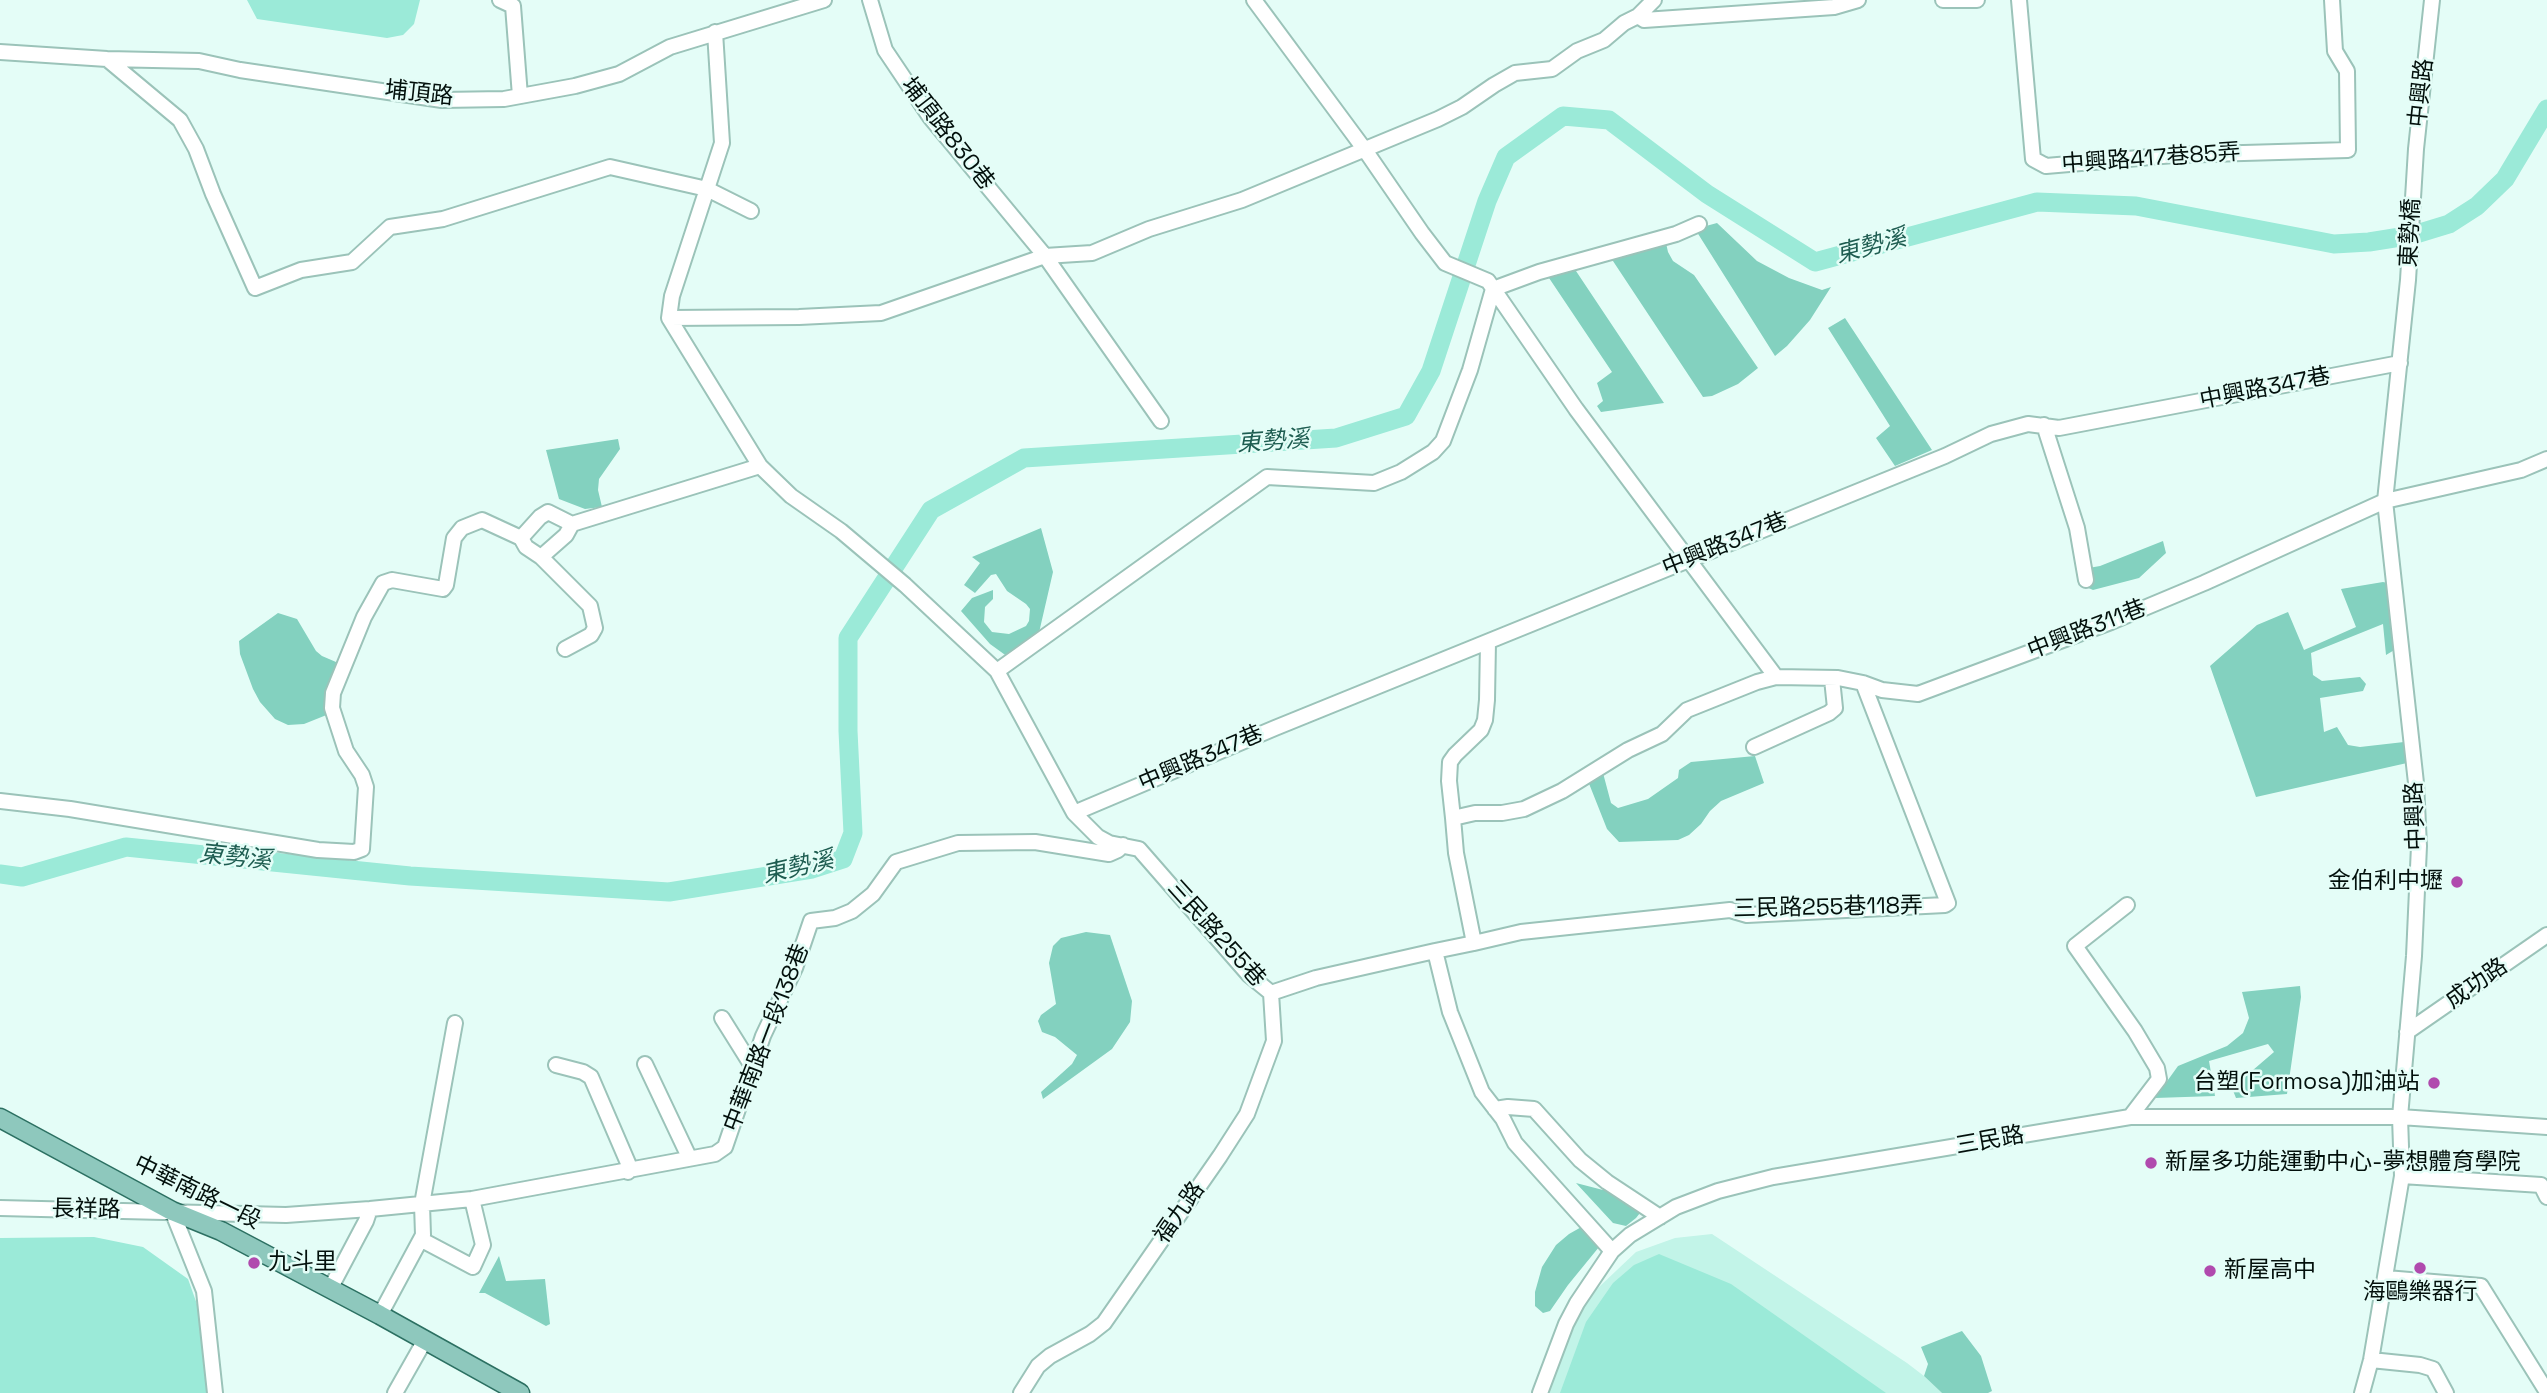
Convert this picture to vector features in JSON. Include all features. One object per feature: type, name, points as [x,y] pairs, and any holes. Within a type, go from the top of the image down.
[{"type":"main road","name":"中華南路一段","points":[[0,1118],[172,1211],[220,1231],[380,1315],[520,1393]]},
{"type":"street","points":[[500,0],[513,6],[520,96]]},
{"type":"street","name":"埔頂路","points":[[0,52],[107,60],[199,61],[240,70],[442,100],[504,99],[575,86],[619,74],[670,47],[824,0]]},
{"type":"street","name":"埔頂路830巷","points":[[870,0],[885,50],[930,117],[1045,256],[1161,421]]},
{"type":"street","points":[[1254,0],[1445,263],[1490,285],[1576,409],[1776,677]]},
{"type":"street","points":[[715,32],[722,143],[672,296],[669,318],[881,313],[1045,256],[1092,253],[1149,229],[1242,200],[1365,150],[1462,107],[1515,73],[1552,69],[1577,51],[1598,44],[1627,21],[1638,16],[1654,0]]},
{"type":"street","points":[[1638,16],[1644,20],[1834,7],[1858,0]]},
{"type":"street","points":[[1942,0],[1977,0]]},
{"type":"street","name":"中興路417巷85弄","points":[[2019,0],[2033,159],[2046,166],[2175,155],[2348,150],[2347,71],[2335,51],[2332,0]]},
{"type":"street","name":"中興路","points":[[2413,187],[2432,0]]},
{"type":"street","points":[[107,60],[180,120],[196,149],[255,288],[301,270],[352,262],[390,227],[443,219],[610,167],[707,189],[751,211]]},
{"type":"street","name":"東勢橋","points":[[2408,280],[2413,187]]},
{"type":"street","points":[[1490,285],[1676,234],[1699,224]]},
{"type":"street","name":"中興路","points":[[2362,1393],[2371,1360],[2402,1176],[2400,1117],[2414,956],[2418,860],[2416,783],[2385,501],[2408,280]]},
{"type":"street","points":[[997,671],[1267,477],[1374,483],[1401,472],[1433,452],[1443,441],[1470,370],[1490,285]]},
{"type":"street","name":"三民路255巷","points":[[669,318],[760,466],[791,496],[841,531],[905,585],[997,671],[1074,813],[1109,843],[1139,849],[1249,975],[1271,993],[1316,978],[1474,943]]},
{"type":"street","name":"中興路347巷","points":[[1074,813],[1945,456],[1990,434],[2028,424],[2059,428],[2400,363]]},
{"type":"street","points":[[2044,425],[2077,528],[2086,580]]},
{"type":"street","name":"中興路311巷","points":[[1453,818],[1475,813],[1502,813],[1524,809],[1562,791],[1628,750],[1662,734],[1687,710],[1757,681],[1776,677],[1832,678],[1863,683],[1882,690],[1918,694],[2111,622],[2385,501],[2521,470],[2547,459]]},
{"type":"street","points":[[521,538],[548,512],[572,524],[760,466]]},
{"type":"street","points":[[0,801],[70,809],[318,850],[354,852],[362,849],[366,787],[362,775],[346,751],[332,708],[333,693],[364,617],[383,583],[403,581],[443,589],[454,538],[462,527],[482,520],[521,538],[526,547],[541,557],[590,606],[595,628],[591,635],[565,649]]},
{"type":"street","points":[[541,557],[566,535],[572,524]]},
{"type":"street","points":[[1474,943],[1456,853],[1449,781],[1450,762],[1481,730],[1485,720],[1488,700],[1488,642]]},
{"type":"street","points":[[1754,747],[1835,708],[1832,678]]},
{"type":"street","name":"三民路255巷118弄","points":[[1474,943],[1521,933],[1730,910],[1747,915],[1948,903],[1863,683]]},
{"type":"street","name":"中華南路一段138巷","points":[[172,1211],[286,1215],[472,1199],[716,1154],[725,1147],[752,1066],[782,994],[796,968],[811,921],[835,918],[852,912],[873,894],[897,862],[958,843],[1035,842],[1109,854],[1123,845]]},
{"type":"street","points":[[2127,905],[2075,946],[2157,1068],[2158,1079],[2130,1117]]},
{"type":"street","name":"成功路","points":[[2407,1032],[2547,935]]},
{"type":"street","points":[[1435,951],[1450,1012],[1482,1092],[1516,1143],[1612,1251]]},
{"type":"street","name":"福九路","points":[[1021,1393],[1038,1366],[1104,1323],[1234,1135],[1247,1114],[1273,1041],[1271,993]]},
{"type":"street","points":[[722,1018],[752,1066]]},
{"type":"street","points":[[380,1315],[424,1235],[422,1203],[455,1023]]},
{"type":"street","points":[[645,1064],[690,1157]]},
{"type":"street","points":[[556,1065],[583,1072],[590,1077],[628,1163],[628,1172]]},
{"type":"street","points":[[1495,1109],[1534,1109],[1580,1160],[1607,1182],[1660,1217]]},
{"type":"street","name":"三民路","points":[[1540,1393],[1566,1324],[1612,1251],[1660,1217],[1718,1191],[1773,1177],[2130,1117],[2400,1117],[2547,1127]]},
{"type":"street","points":[[2402,1176],[2540,1185],[2547,1197]]},
{"type":"street","points":[[422,1240],[473,1267],[483,1245],[472,1199]]},
{"type":"street","name":"長祥路","points":[[0,1208],[172,1211]]},
{"type":"street","points":[[330,1289],[366,1222],[370,1209]]},
{"type":"street","points":[[172,1211],[204,1291],[215,1393]]},
{"type":"street","points":[[2386,1278],[2481,1286],[2547,1392]]},
{"type":"street","points":[[395,1393],[425,1340]]},
{"type":"street","points":[[2371,1360],[2434,1369],[2446,1393]]},
{"type":"shaded area","points":[[247,0],[420,0],[414,24],[403,35],[387,38],[257,19]]},
{"type":"shaded area","points":[[1717,223],[1757,261],[1789,278],[1822,290],[1831,287],[1810,320],[1775,356],[1695,229]]},
{"type":"shaded area","points":[[1666,243],[1673,261],[1694,275],[1758,368],[1738,384],[1712,396],[1703,397],[1609,255]]},
{"type":"shaded area","points":[[1572,265],[1664,403],[1601,412],[1597,406],[1603,401],[1597,383],[1612,372],[1545,272]]},
{"type":"shaded area","points":[[1845,318],[1932,450],[1895,466],[1876,438],[1890,426],[1828,328]]},
{"type":"shaded area","points":[[618,439],[620,449],[599,479],[598,490],[602,507],[585,509],[559,499],[546,450]]},
{"type":"shaded area","points":[[1041,528],[1053,572],[1038,637],[1008,657],[990,644],[961,611],[972,598],[993,590],[993,599],[985,607],[984,622],[992,632],[1009,634],[1026,626],[1030,609],[1007,591],[996,574],[991,575],[975,593],[964,585],[980,563],[972,557]]},
{"type":"shaded area","points":[[2163,541],[2166,553],[2139,578],[2093,590],[2078,579],[2077,570],[2100,566]]},
{"type":"shaded area","points":[[2383,582],[2392,584],[2396,649],[2386,655],[2383,624],[2311,653],[2313,675],[2322,681],[2360,677],[2366,684],[2363,691],[2320,698],[2324,732],[2337,727],[2348,745],[2360,747],[2404,742],[2407,763],[2256,797],[2210,666],[2257,625],[2288,612],[2304,650],[2356,627],[2341,589]]},
{"type":"shaded area","points":[[278,613],[297,619],[316,651],[343,665],[334,712],[304,724],[288,725],[275,719],[253,689],[240,654],[239,641]]},
{"type":"shaded area","points":[[1755,756],[1764,783],[1721,801],[1689,835],[1678,840],[1619,842],[1607,829],[1588,781],[1603,773],[1611,803],[1618,808],[1648,799],[1678,778],[1679,770],[1691,762]]},
{"type":"shaded area","points":[[1086,932],[1110,935],[1132,1001],[1130,1022],[1112,1049],[1043,1099],[1041,1092],[1072,1064],[1077,1055],[1055,1037],[1042,1032],[1038,1021],[1041,1015],[1056,1004],[1049,963],[1053,946],[1061,938]]},
{"type":"shaded area","points":[[2300,986],[2301,997],[2287,1094],[2236,1098],[2232,1088],[2274,1052],[2268,1044],[2209,1061],[2215,1096],[2155,1098],[2178,1066],[2227,1046],[2243,1033],[2249,1018],[2242,992]]},
{"type":"shaded area","points":[[1576,1183],[1603,1190],[1625,1190],[1644,1208],[1626,1226],[1613,1223]]},
{"type":"shaded area","points":[[1592,1221],[1608,1236],[1550,1311],[1543,1313],[1535,1306],[1535,1292],[1542,1267],[1556,1245]]},
{"type":"shaded area","points":[[1712,1234],[1907,1363],[1942,1393],[1546,1393],[1580,1305],[1636,1252],[1675,1238]]},
{"type":"shaded area","points":[[94,1237],[143,1247],[188,1279],[198,1307],[208,1393],[0,1393],[0,1238]]},
{"type":"shaded area","points":[[1659,1254],[1731,1284],[1886,1393],[1560,1393],[1586,1322],[1613,1283],[1634,1265]]},
{"type":"shaded area","points":[[499,1256],[506,1281],[545,1279],[550,1324],[546,1326],[485,1293],[479,1293]]},
{"type":"shaded area","points":[[1962,1331],[1981,1356],[1992,1391],[1988,1393],[1942,1393],[1924,1376],[1928,1364],[1921,1347]]},
{"type":"waterway","name":"東勢溪","points":[[0,874],[22,877],[126,847],[410,876],[669,892],[812,869],[843,859],[853,833],[848,731],[848,638],[931,510],[1024,458],[1336,438],[1406,416],[1431,371],[1487,201],[1506,157],[1563,116],[1609,120],[1707,194],[1815,262],[2037,202],[2136,206],[2334,244],[2413,235],[2449,224],[2477,206],[2505,179],[2547,109]]},
{"type":"place","name":"金伯利中壢","points":[[2457,882]]},
{"type":"place","name":"台塑(Formosa)加油站","points":[[2434,1083]]},
{"type":"place","name":"新屋多功能運動中心-夢想體育學院","points":[[2151,1163]]},
{"type":"place","name":"九斗里","points":[[254,1263]]},
{"type":"place","name":"海鷗樂器行","points":[[2420,1268]]},
{"type":"place","name":"新屋高中","points":[[2210,1271]]}]
